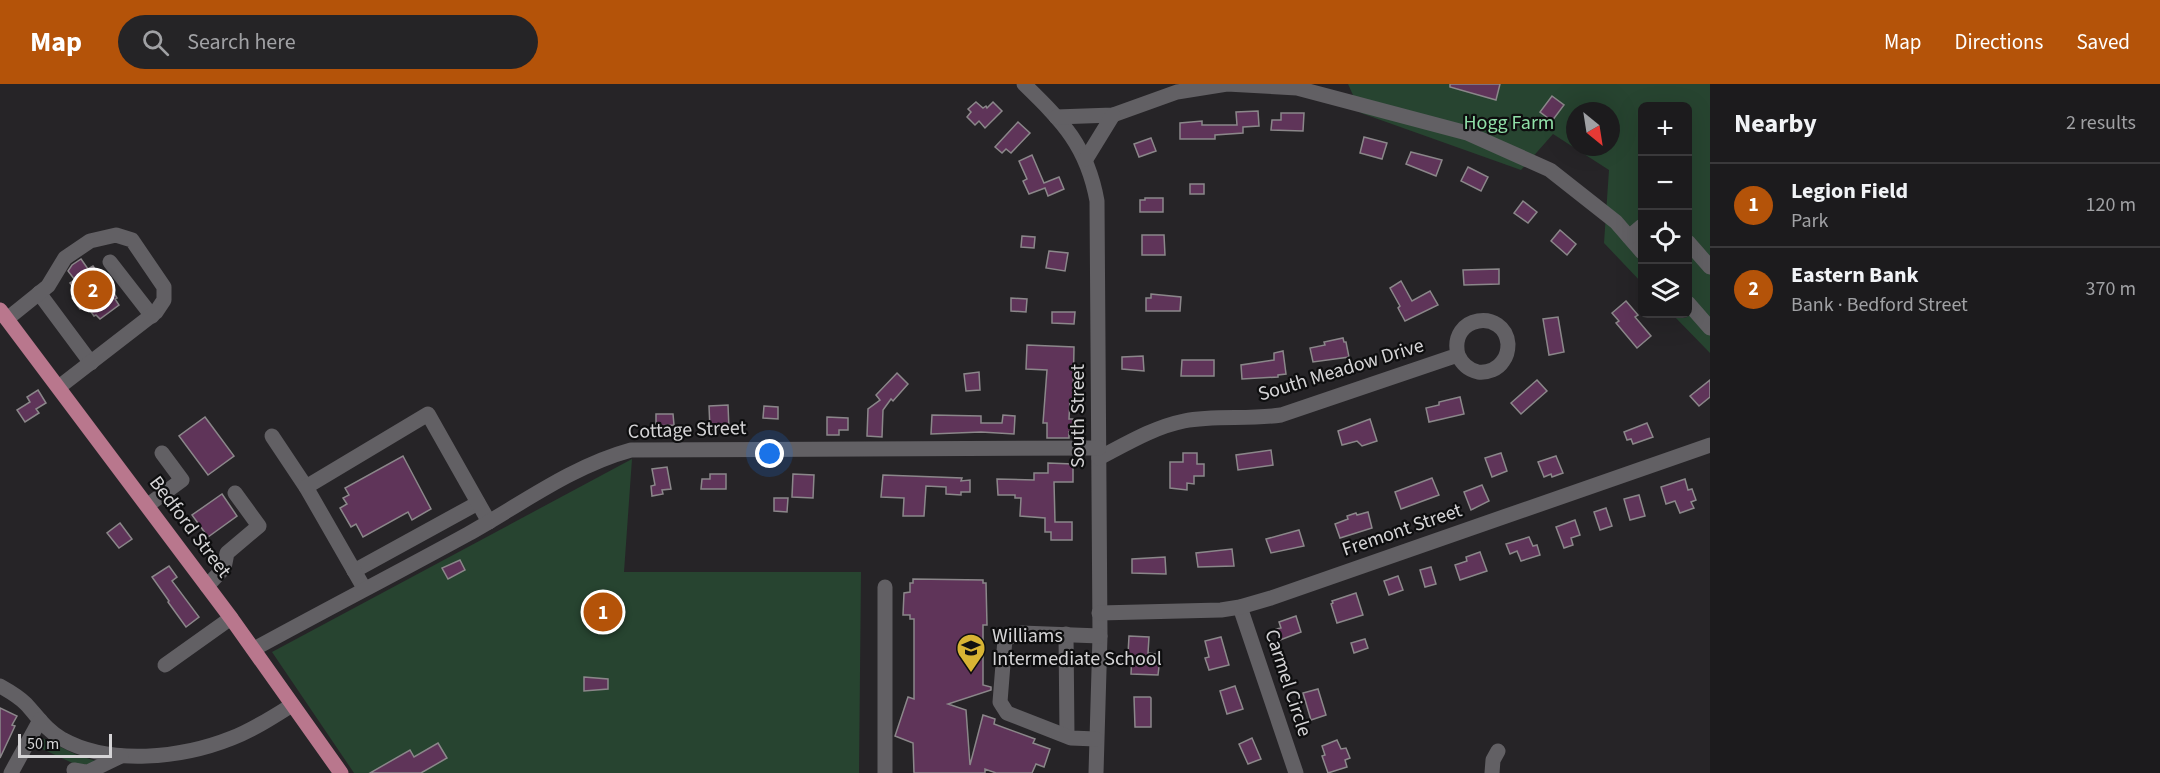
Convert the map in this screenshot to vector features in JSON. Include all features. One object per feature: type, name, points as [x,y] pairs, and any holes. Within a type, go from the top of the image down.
[{"type":"main road","name":"Bedford Street","points":[[3,314],[148,505],[341,773]]},
{"type":"street","name":"South Street","points":[[1024,84],[1056,117],[1086,159],[1094,187],[1098,222],[1100,636],[1096,773]]},
{"type":"street","points":[[1056,117],[1113,115],[1175,88],[1227,84],[1297,88],[1467,133],[1550,170],[1616,222],[1638,247]]},
{"type":"street","points":[[1086,159],[1113,115]]},
{"type":"street","points":[[1629,237],[1638,229]]},
{"type":"street","points":[[3,314],[48,286],[65,258],[90,241],[116,235],[132,240],[164,287],[164,300],[152,316],[59,387]]},
{"type":"street","points":[[1692,247],[1710,267]]},
{"type":"street","points":[[110,262],[152,316]]},
{"type":"street","points":[[39,293],[91,363]]},
{"type":"street","points":[[1692,308],[1710,328]]},
{"type":"street","name":"South Meadow Drive","points":[[1099,453],[1163,427],[1203,419],[1257,419],[1281,415],[1458,355]]},
{"type":"street","points":[[306,487],[428,414],[489,522]]},
{"type":"street","points":[[272,436],[306,487],[364,588]]},
{"type":"street","name":"Fremont Street","points":[[1099,613],[1221,610],[1240,607],[1710,445]]},
{"type":"street","name":"Cottage Street","points":[[254,650],[576,473],[607,458],[631,450],[1099,453]]},
{"type":"street","points":[[148,505],[182,480],[162,453]]},
{"type":"street","points":[[207,586],[224,568],[227,553],[259,526],[235,493]]},
{"type":"street","points":[[354,571],[478,502]]},
{"type":"street","points":[[425,532],[436,551]]},
{"type":"street","points":[[885,587],[885,773]]},
{"type":"street","name":"Carmel Circle","points":[[1240,607],[1296,773]]},
{"type":"street","points":[[165,665],[231,618]]},
{"type":"street","points":[[1096,739],[1067,736],[1007,713],[1000,702],[1005,639],[1021,633],[1100,636]]},
{"type":"street","points":[[1066,634],[1067,736]]},
{"type":"street","points":[[0,686],[26,704],[50,731],[70,743],[92,752],[122,756],[183,751],[216,744],[243,733],[292,705]]},
{"type":"street","points":[[11,773],[40,720]]},
{"type":"street","points":[[1492,773],[1493,760],[1498,751]]},
{"type":"street","points":[[74,770],[90,771],[122,756]]},
{"type":"green space","name":"Hogg Farm","points":[[1348,84],[1710,84],[1710,353],[1676,318],[1692,318],[1692,102],[1638,102],[1638,279],[1604,243],[1609,170],[1587,156],[1620,156],[1620,102],[1566,102],[1566,142],[1553,134],[1521,170],[1361,113]]},
{"type":"green space","points":[[632,459],[624,572],[861,572],[859,773],[354,773],[272,652]]},
{"type":"green space","points":[[42,738],[77,755],[99,762],[79,766],[38,747],[37,744]]},
{"type":"building","points":[[1450,84],[1500,84],[1496,100],[1450,87]]},
{"type":"building","points":[[1552,96],[1564,105],[1552,121],[1540,112]]},
{"type":"building","points":[[976,102],[983,108],[986,106],[987,108],[993,102],[1002,111],[985,128],[979,121],[975,125],[967,117],[971,112],[968,109]]},
{"type":"building","points":[[1258,111],[1259,126],[1243,127],[1243,133],[1215,135],[1215,139],[1180,139],[1180,123],[1202,121],[1202,125],[1237,125],[1236,112]]},
{"type":"building","points":[[1281,113],[1304,113],[1303,131],[1271,130],[1272,120],[1281,120]]},
{"type":"building","points":[[1018,122],[1030,133],[1011,153],[1006,149],[1002,153],[995,147]]},
{"type":"building","points":[[1364,137],[1387,143],[1382,159],[1360,153]]},
{"type":"building","points":[[1151,138],[1156,151],[1139,157],[1134,144]]},
{"type":"building","points":[[1411,152],[1442,160],[1436,176],[1406,164]]},
{"type":"building","points":[[1032,155],[1044,183],[1059,177],[1064,189],[1048,196],[1045,188],[1029,194],[1023,181],[1027,179],[1019,161]]},
{"type":"building","points":[[1468,167],[1488,177],[1481,191],[1461,181]]},
{"type":"building","points":[[1190,184],[1204,184],[1204,194],[1190,194]]},
{"type":"building","points":[[1145,198],[1163,198],[1163,212],[1140,212],[1140,200],[1145,200]]},
{"type":"building","points":[[1523,201],[1537,212],[1528,223],[1514,213]]},
{"type":"building","points":[[1560,230],[1576,244],[1567,255],[1551,241]]},
{"type":"building","points":[[1142,235],[1164,235],[1165,255],[1142,255]]},
{"type":"building","points":[[1022,236],[1035,237],[1034,248],[1021,247]]},
{"type":"building","points":[[1049,251],[1068,253],[1065,271],[1046,268]]},
{"type":"building","points":[[81,259],[88,269],[93,266],[101,277],[103,275],[117,298],[115,299],[119,305],[100,319],[94,316],[86,305],[80,309],[72,298],[78,294],[70,283],[75,280],[68,271]]},
{"type":"building","points":[[1499,269],[1499,284],[1464,285],[1463,270]]},
{"type":"building","points":[[1401,281],[1412,301],[1430,291],[1438,305],[1405,321],[1390,288]]},
{"type":"building","points":[[1151,294],[1181,297],[1180,311],[1146,311],[1146,298],[1151,298]]},
{"type":"building","points":[[1011,298],[1027,299],[1026,312],[1011,311]]},
{"type":"building","points":[[1626,301],[1638,315],[1635,317],[1651,336],[1637,348],[1616,323],[1619,321],[1612,313]]},
{"type":"building","points":[[1052,312],[1075,312],[1074,324],[1052,323]]},
{"type":"building","points":[[1558,317],[1564,352],[1549,355],[1543,319]]},
{"type":"building","points":[[1343,338],[1349,357],[1313,362],[1310,348]]},
{"type":"building","points":[[1027,345],[1074,347],[1073,399],[1070,399],[1069,419],[1073,419],[1072,433],[1069,432],[1069,438],[1047,438],[1047,423],[1043,423],[1047,370],[1026,369]]},
{"type":"building","points":[[1283,351],[1286,374],[1278,375],[1278,377],[1242,379],[1241,365],[1274,360],[1274,353]]},
{"type":"building","points":[[1143,356],[1144,371],[1122,369],[1122,357]]},
{"type":"building","points":[[1182,360],[1214,360],[1214,376],[1181,376]]},
{"type":"building","points":[[979,372],[980,390],[966,391],[964,374]]},
{"type":"building","points":[[897,373],[908,384],[893,401],[891,399],[883,410],[882,437],[867,436],[868,409],[880,400],[876,395]]},
{"type":"building","points":[[1537,380],[1547,391],[1521,414],[1511,403]]},
{"type":"building","points":[[1710,380],[1710,397],[1699,406],[1690,396]]},
{"type":"building","points":[[38,390],[46,403],[36,409],[39,413],[25,422],[17,410],[30,402],[27,397]]},
{"type":"building","points":[[1460,397],[1464,414],[1429,422],[1426,408]]},
{"type":"building","points":[[728,405],[729,429],[710,429],[709,406]]},
{"type":"building","points":[[764,406],[778,407],[778,419],[763,418]]},
{"type":"building","points":[[656,414],[673,414],[674,425],[656,426]]},
{"type":"building","points":[[932,415],[981,416],[981,423],[1002,423],[1003,415],[1015,416],[1014,434],[981,432],[931,434]]},
{"type":"building","points":[[205,417],[234,456],[208,475],[179,436]]},
{"type":"building","points":[[827,417],[848,418],[848,430],[839,430],[839,435],[827,435]]},
{"type":"building","points":[[1370,419],[1377,441],[1362,446],[1357,441],[1342,445],[1338,431]]},
{"type":"building","points":[[1647,423],[1653,437],[1633,444],[1631,439],[1627,440],[1624,432]]},
{"type":"building","points":[[1271,450],[1273,465],[1238,470],[1236,455]]},
{"type":"building","points":[[1183,453],[1197,453],[1197,464],[1204,464],[1204,476],[1194,476],[1194,484],[1187,483],[1187,490],[1170,488],[1170,462],[1183,462]]},
{"type":"building","points":[[1501,453],[1507,471],[1492,477],[1485,458]]},
{"type":"building","points":[[403,456],[431,509],[412,520],[408,512],[363,537],[356,524],[351,527],[340,508],[347,504],[343,498],[349,495],[345,488]]},
{"type":"building","points":[[1556,456],[1563,473],[1544,477],[1538,462]]},
{"type":"building","points":[[1048,463],[1073,464],[1073,482],[1054,482],[1055,522],[1072,522],[1072,540],[1051,540],[1051,532],[1045,532],[1045,518],[1020,516],[1021,498],[1015,498],[1015,495],[998,495],[997,479],[1034,480],[1034,473],[1048,473]]},
{"type":"building","points":[[667,467],[671,489],[662,490],[663,494],[652,496],[651,486],[655,485],[652,469]]},
{"type":"building","points":[[710,474],[726,474],[726,489],[701,489],[702,479],[710,479]]},
{"type":"building","points":[[793,474],[814,475],[813,498],[792,497]]},
{"type":"building","points":[[883,475],[962,478],[961,481],[970,480],[970,492],[961,492],[961,495],[946,494],[946,487],[926,486],[924,516],[903,516],[904,498],[881,497]]},
{"type":"building","points":[[1432,478],[1439,495],[1401,509],[1395,492]]},
{"type":"building","points":[[1685,479],[1688,490],[1692,489],[1696,500],[1691,502],[1694,508],[1680,513],[1675,501],[1666,504],[1661,487]]},
{"type":"building","points":[[1482,485],[1489,501],[1471,510],[1464,492]]},
{"type":"building","points":[[222,494],[237,516],[208,537],[192,515]]},
{"type":"building","points":[[1639,495],[1645,516],[1630,520],[1624,499]]},
{"type":"building","points":[[774,498],[788,498],[787,512],[774,511]]},
{"type":"building","points":[[1606,508],[1612,526],[1600,530],[1594,512]]},
{"type":"building","points":[[1368,512],[1372,528],[1340,538],[1335,524],[1348,519],[1347,516]]},
{"type":"building","points":[[1575,520],[1580,535],[1571,538],[1573,545],[1564,548],[1556,527]]},
{"type":"building","points":[[120,523],[132,539],[119,548],[107,533]]},
{"type":"building","points":[[1299,530],[1304,546],[1271,553],[1266,539]]},
{"type":"building","points":[[1529,537],[1533,546],[1537,545],[1540,555],[1521,561],[1517,551],[1510,554],[1506,544]]},
{"type":"building","points":[[1232,549],[1234,566],[1198,567],[1196,553]]},
{"type":"building","points":[[1480,552],[1487,571],[1460,580],[1455,565],[1467,561],[1466,557]]},
{"type":"building","points":[[1165,557],[1166,574],[1132,573],[1132,559]]},
{"type":"building","points":[[460,560],[465,570],[448,579],[442,568]]},
{"type":"building","points":[[169,566],[177,577],[172,581],[199,617],[186,627],[152,577]]},
{"type":"building","points":[[1431,567],[1436,584],[1425,587],[1420,570]]},
{"type":"building","points":[[1398,576],[1403,590],[1389,595],[1384,581]]},
{"type":"building","points":[[913,579],[983,580],[983,583],[986,583],[987,625],[983,625],[983,685],[991,687],[991,690],[948,704],[966,710],[970,765],[983,715],[995,719],[994,724],[1035,739],[1033,743],[1050,749],[1044,767],[1036,764],[1032,773],[996,773],[985,769],[985,773],[914,773],[913,743],[895,736],[908,697],[914,699],[914,619],[910,619],[910,615],[903,615],[904,593],[910,592],[910,583],[913,583]]},
{"type":"building","points":[[1356,593],[1363,615],[1337,623],[1332,601]]},
{"type":"building","points":[[1296,616],[1301,632],[1280,640],[1276,629],[1281,628],[1279,622]]},
{"type":"building","points":[[1129,636],[1149,637],[1148,653],[1155,654],[1155,658],[1160,658],[1158,675],[1131,674],[1132,655],[1128,654]]},
{"type":"building","points":[[1221,637],[1229,665],[1209,670],[1205,658],[1209,657],[1205,641]]},
{"type":"building","points":[[1365,639],[1368,648],[1354,653],[1351,643]]},
{"type":"building","points":[[584,677],[608,679],[608,689],[584,691]]},
{"type":"building","points":[[1235,686],[1243,709],[1227,714],[1220,691]]},
{"type":"building","points":[[1318,689],[1326,715],[1311,720],[1303,693]]},
{"type":"building","points":[[1134,697],[1151,698],[1151,727],[1135,727]]},
{"type":"building","points":[[0,708],[17,716],[12,725],[15,726],[0,758]]},
{"type":"building","points":[[1252,738],[1261,759],[1248,764],[1239,744]]},
{"type":"building","points":[[1337,740],[1341,749],[1346,748],[1350,758],[1345,760],[1347,767],[1328,773],[1322,756],[1325,755],[1322,746]]},
{"type":"building","points":[[438,743],[447,758],[421,773],[370,773],[410,750],[414,757]]},
{"type":"place","name":"Eastern Bank","points":[[93,290]]},
{"type":"place","name":"Legion Field","points":[[603,612]]},
{"type":"place","name":"Williams Intermediate School","points":[[971,674]]}]
